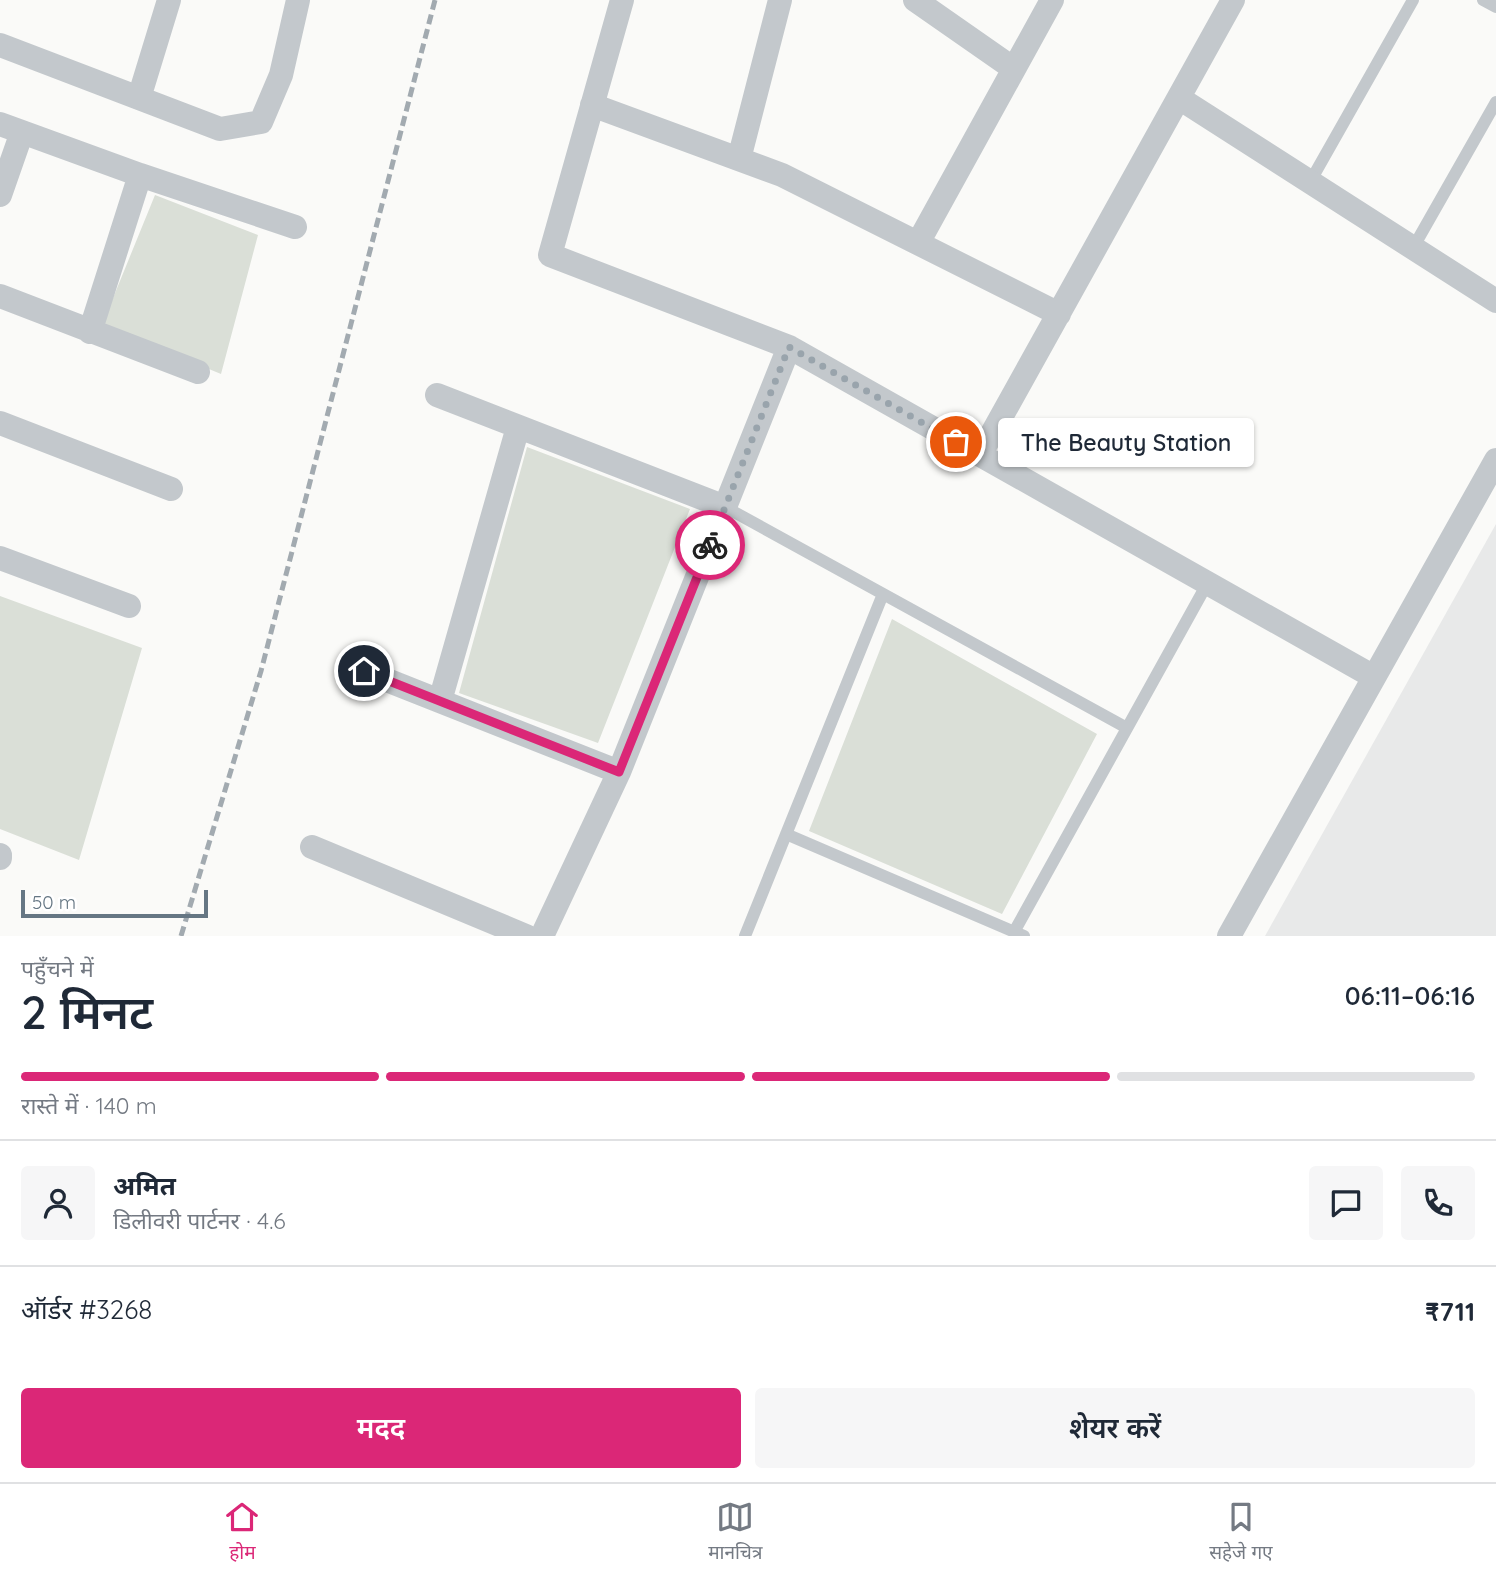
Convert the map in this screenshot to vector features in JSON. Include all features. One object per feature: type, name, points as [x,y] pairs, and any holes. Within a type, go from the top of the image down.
[{"type":"street","points":[[139,98],[169,0]]},
{"type":"street","points":[[0,45],[220,129],[261,122],[281,75],[298,0]]},
{"type":"street","points":[[622,0],[550,255],[789,347],[1374,677]]},
{"type":"street","points":[[739,159],[780,0]]},
{"type":"street","points":[[915,0],[1014,69]]},
{"type":"street","points":[[918,243],[1052,0]]},
{"type":"street","points":[[980,455],[1233,0]]},
{"type":"street","points":[[1179,97],[1496,301]]},
{"type":"street","points":[[592,105],[782,174],[1059,314]]},
{"type":"street","points":[[0,195],[11,128],[295,228]]},
{"type":"street","points":[[90,332],[140,175]]},
{"type":"street","points":[[0,296],[198,372]]},
{"type":"street","points":[[541,936],[619,772],[789,347]]},
{"type":"street","points":[[437,395],[725,507]]},
{"type":"street","points":[[0,423],[171,489]]},
{"type":"street","points":[[440,701],[518,427]]},
{"type":"street","points":[[1229,936],[1496,460]]},
{"type":"street","points":[[0,558],[129,606]]},
{"type":"street","points":[[364,671],[619,772]]},
{"type":"street","points":[[312,847],[526,936]]},
{"type":"lane","points":[[1310,182],[1413,0]]},
{"type":"lane","points":[[1483,0],[1496,7]]},
{"type":"lane","points":[[1413,248],[1496,102]]},
{"type":"lane","points":[[725,507],[1127,728]]},
{"type":"lane","points":[[786,834],[1019,934],[1207,583]]},
{"type":"lane","points":[[745,936],[883,593]]},
{"type":"shaded area","points":[[155,195],[258,235],[221,374],[102,325]]},
{"type":"shaded area","points":[[527,447],[690,509],[598,743],[459,693]]},
{"type":"shaded area","points":[[1496,524],[1496,936],[1265,936]]},
{"type":"shaded area","points":[[0,596],[142,648],[79,860],[0,829]]},
{"type":"shaded area","points":[[892,619],[1097,734],[1002,914],[809,831]]},
{"type":"railway","points":[[181,936],[261,671],[435,0]]},
{"type":"way so far","points":[[710,545],[789,347],[956,442]]},
{"type":"place","name":"The Beauty Station","points":[[956,442]]},
{"type":"route","points":[[364,671],[619,772],[710,545]]}]
